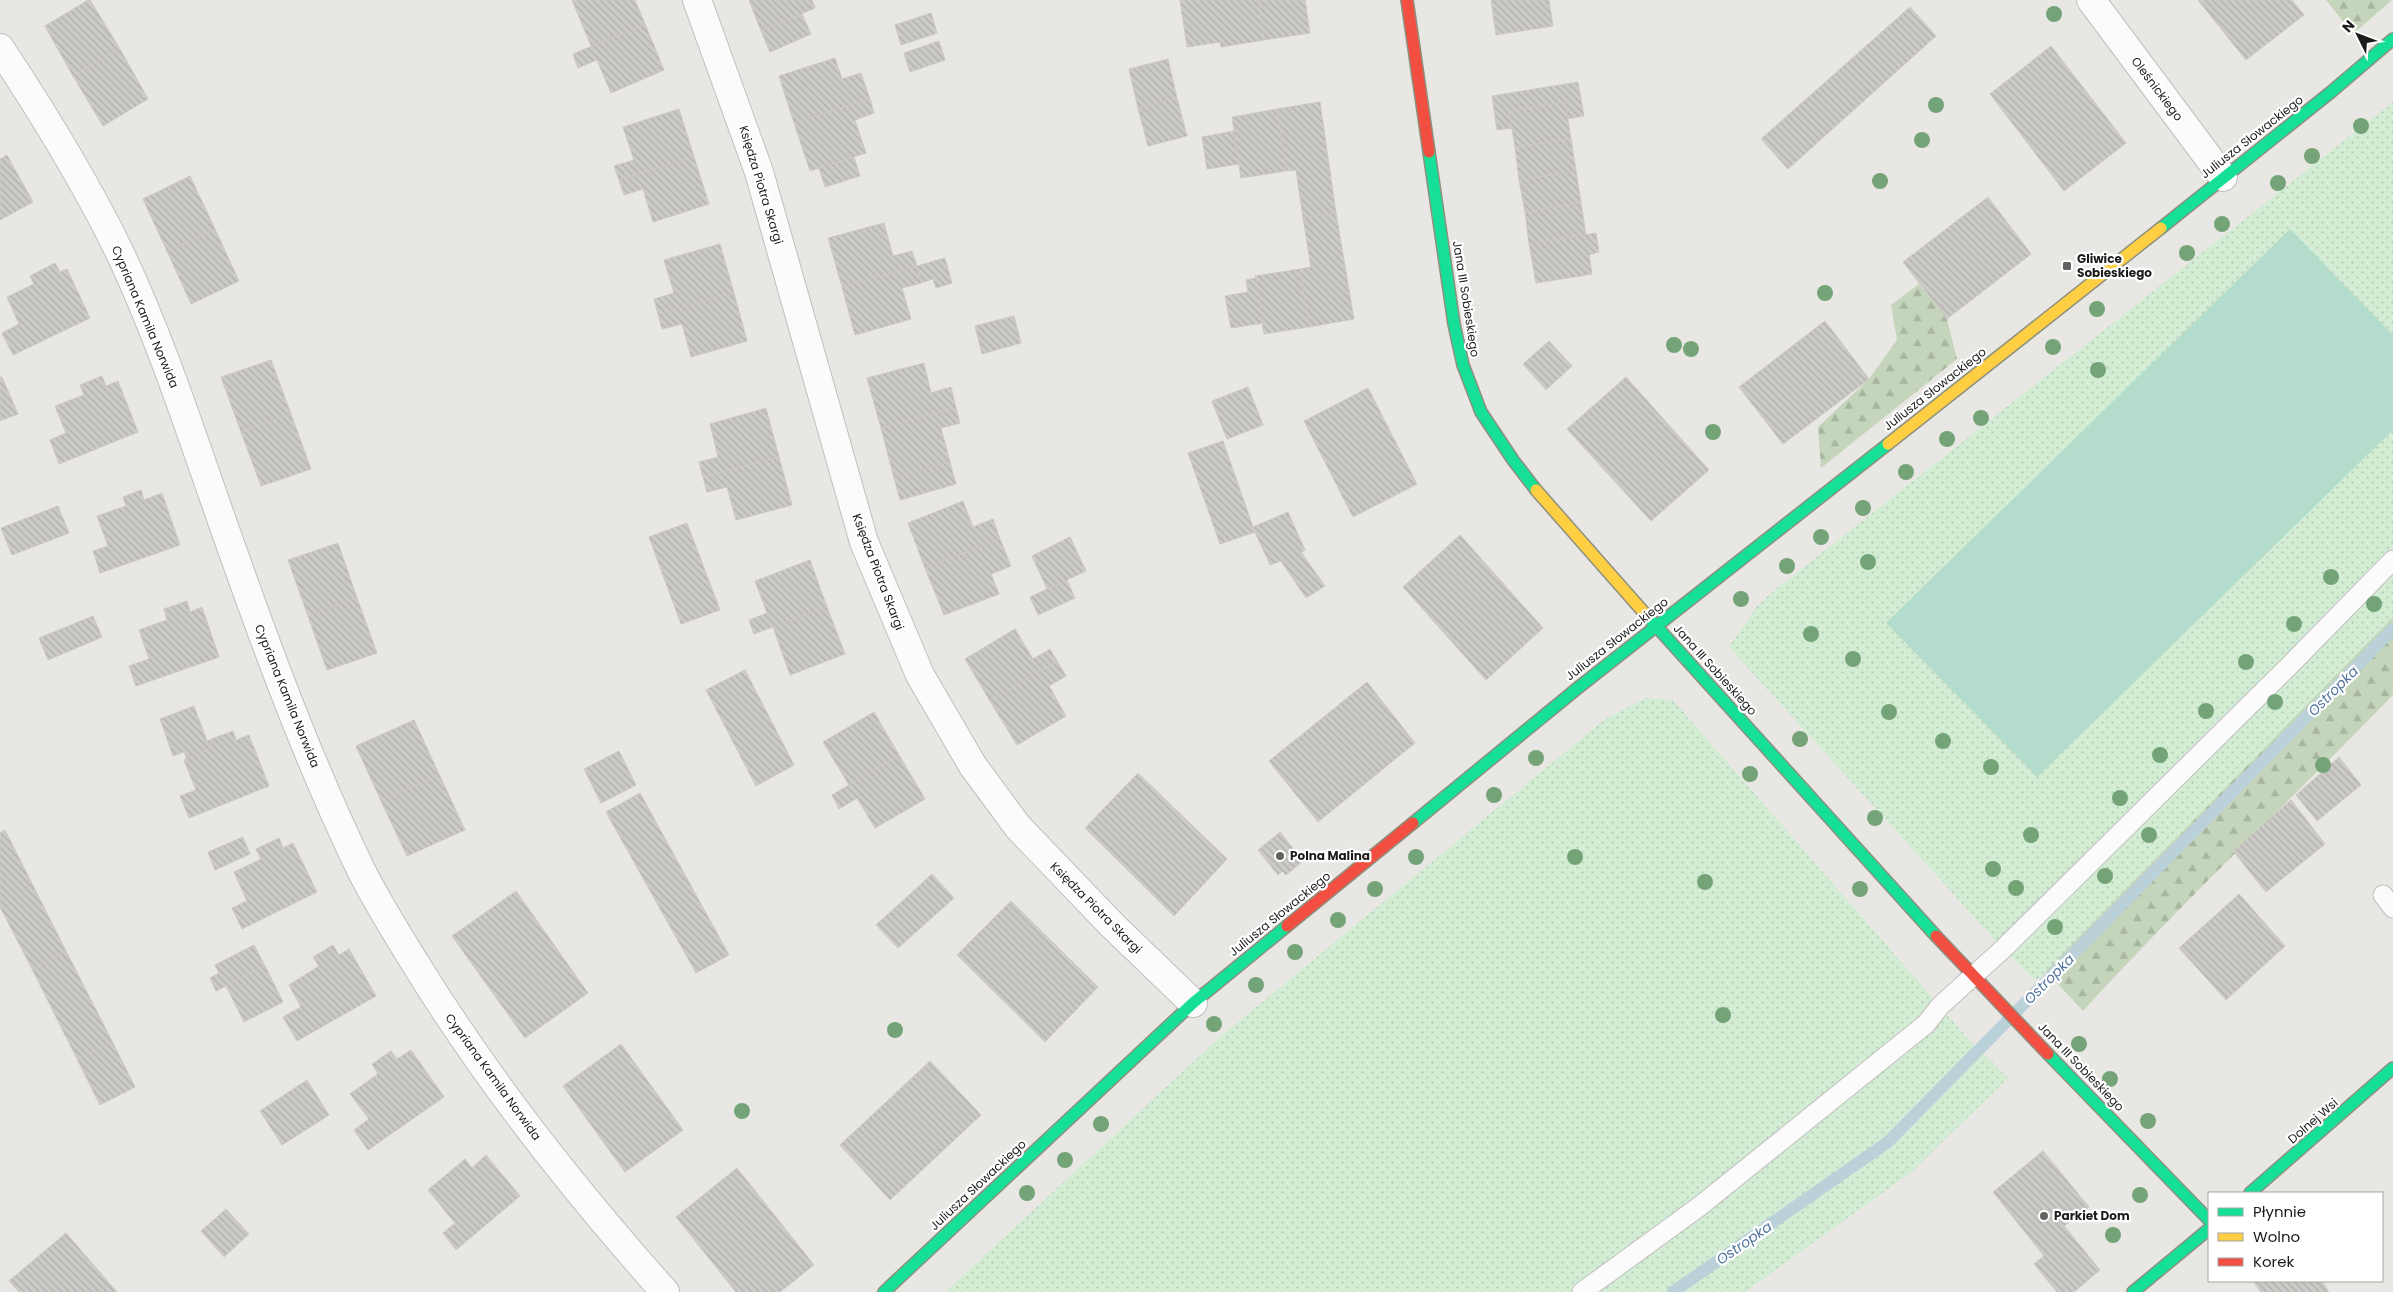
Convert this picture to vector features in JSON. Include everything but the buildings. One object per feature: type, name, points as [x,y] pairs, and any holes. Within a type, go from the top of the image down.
[{"type":"main road","name":"Jana III Sobieskiego","points":[[1407,0],[1454,324],[1463,365],[1481,412],[1513,460],[1541,496],[1656,626],[1973,977],[2042,1045],[2208,1219]]},
{"type":"main road","name":"Juliusza Słowackiego","points":[[884,1292],[1193,1003],[1656,626],[1747,556],[2331,92],[2393,39]]},
{"type":"main road","name":"Dolnej Wsi","points":[[2251,1192],[2393,1068]]},
{"type":"main road","points":[[2133,1292],[2208,1230]]},
{"type":"street","name":"Księdza Piotra Skargi","points":[[697,0],[759,172],[864,542],[920,675],[973,766],[1018,827],[1112,925],[1193,1003]]},
{"type":"street","name":"Oleśnickiego","points":[[2091,0],[2223,177]]},
{"type":"street","name":"Cypriana Kamila Norwida","points":[[0,48],[90,196],[120,253],[160,348],[258,624],[297,722],[361,870],[385,915],[449,1020],[490,1077],[608,1228],[666,1292]]},
{"type":"lane","points":[[1582,1292],[1700,1206],[1926,1024],[1940,1006],[1973,977],[2287,668],[2393,560]]},
{"type":"green space","points":[[2326,0],[2392,0],[2353,34]]},
{"type":"green space","points":[[2393,102],[2393,617],[2036,981],[2003,949],[1729,647],[1758,605],[1776,589]]},
{"type":"green space","points":[[2290,229],[2393,335],[2393,430],[2037,777],[1886,623]]},
{"type":"green space","points":[[1919,284],[1947,319],[1957,359],[1821,468],[1818,427],[1869,379],[1897,340],[1891,305]]},
{"type":"green space","points":[[2393,434],[2393,695],[2197,891],[2083,1011],[1740,642]]},
{"type":"green space","points":[[1646,698],[1673,700],[1971,1042],[2008,1078],[1913,1171],[1745,1292],[945,1292],[1221,1036],[1605,719]]},
{"type":"waterway","name":"Ostropka","points":[[1673,1292],[1888,1142],[2393,629]]},
{"type":"traffic: fast","points":[[2161,228],[2331,92],[2393,39]]},
{"type":"traffic: fast","points":[[1429,152],[1454,324],[1463,365],[1481,412],[1513,460],[1536,490]]},
{"type":"traffic: fast","points":[[1413,823],[1579,687],[1888,444]]},
{"type":"traffic: fast","points":[[1647,616],[1936,936]]},
{"type":"traffic: fast","points":[[884,1292],[1193,1003],[1287,926]]},
{"type":"traffic: fast","points":[[2048,1054],[2208,1219]]},
{"type":"traffic: fast","points":[[2251,1192],[2393,1068]]},
{"type":"traffic: fast","points":[[2133,1292],[2208,1230]]},
{"type":"traffic: slow","points":[[1888,444],[2161,228]]},
{"type":"traffic: slow","points":[[1536,490],[1647,616]]},
{"type":"traffic: jam","points":[[1407,0],[1429,152]]},
{"type":"traffic: jam","points":[[1287,926],[1413,823]]},
{"type":"traffic: jam","points":[[1936,936],[2048,1054]]},
{"type":"place","name":"Gliwice Sobieskiego","points":[[2067,266]]},
{"type":"place","name":"Polna Malina","points":[[1280,856]]},
{"type":"place","name":"Parkiet Dom","points":[[2044,1216]]}]
